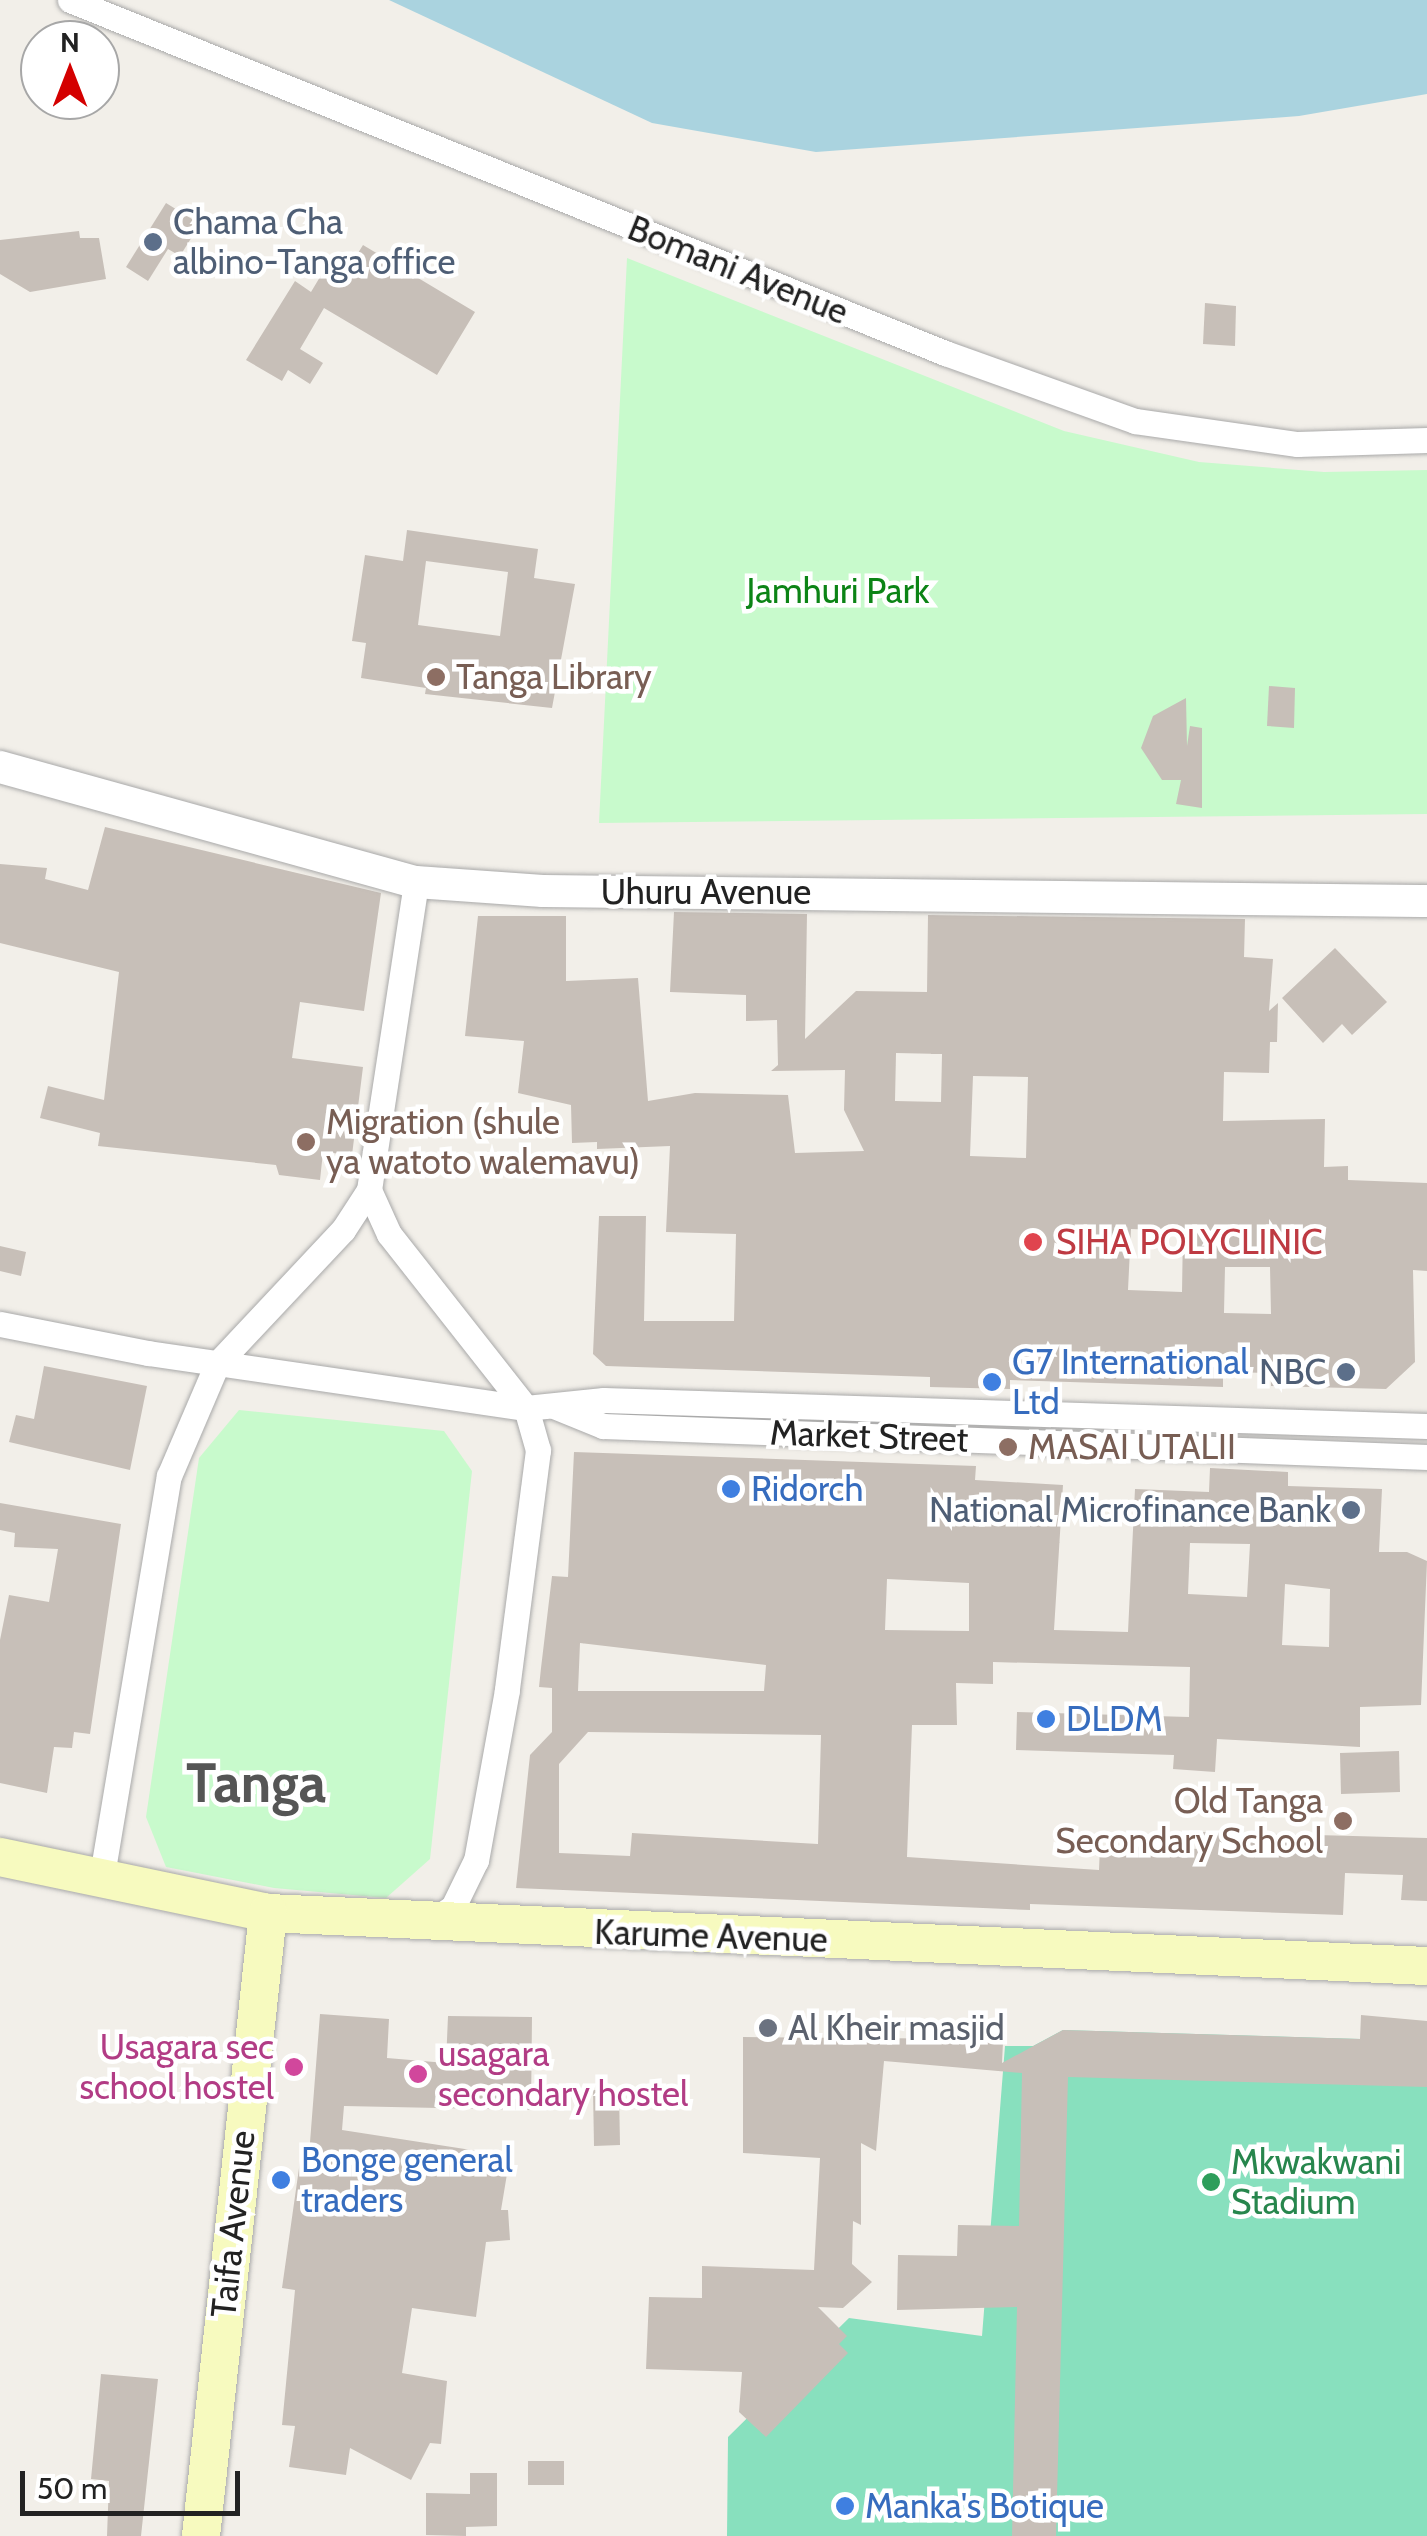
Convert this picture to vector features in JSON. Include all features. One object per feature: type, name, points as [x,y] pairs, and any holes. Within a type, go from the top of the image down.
[{"type":"main road","name":"Karume Avenue","points":[[0,1857],[268,1913],[428,1924],[1427,1966]]},
{"type":"main road","name":"Taifa Avenue","points":[[201,2536],[268,1913]]},
{"type":"street","name":"Bomani Avenue","points":[[70,0],[945,353],[1135,422],[1297,444],[1427,440]]},
{"type":"street","name":"Uhuru Avenue","points":[[0,767],[416,882],[543,891],[1427,901]]},
{"type":"street","points":[[101,1881],[169,1476],[217,1364],[343,1230],[369,1190],[416,882]]},
{"type":"street","points":[[369,1190],[388,1234],[526,1408],[538,1450],[490,1788],[470,1882],[453,1907],[428,1924]]},
{"type":"street","name":"Market Street","points":[[0,1324],[217,1364],[526,1408],[604,1400],[1427,1426]]},
{"type":"street","name":"Market Street","points":[[554,1407],[603,1426],[1427,1456]]},
{"type":"green space","name":"Jamhuri Park","points":[[627,258],[1064,431],[1199,462],[1324,472],[1427,470],[1427,814],[599,823]]},
{"type":"green space","points":[[239,1410],[444,1431],[472,1471],[430,1859],[386,1898],[274,1888],[166,1867],[146,1817],[199,1458]]},
{"type":"green space","name":"Mkwakwani Stadium","points":[[1063,2030],[1427,2041],[1427,2536],[727,2536],[728,2437],[849,2318],[982,2336],[1005,2046],[1033,2046]]},
{"type":"water","points":[[389,0],[1427,0],[1427,94],[1299,116],[816,152],[652,123]]},
{"type":"building","points":[[166,203],[200,224],[180,256],[168,249],[148,281],[126,267]]},
{"type":"building","points":[[79,231],[80,238],[99,238],[106,279],[30,292],[0,274],[0,240]]},
{"type":"building","points":[[363,245],[475,312],[437,375],[324,308],[300,349],[323,363],[310,384],[288,370],[282,381],[246,360],[295,281],[311,292],[326,267],[343,277]]},
{"type":"building","points":[[1205,303],[1236,306],[1235,346],[1203,344]]},
{"type":"building","points":[[407,530],[538,549],[534,578],[575,584],[552,708],[425,694],[426,688],[361,678],[366,643],[352,641],[365,555],[403,561]],"holes":[[[426,561],[508,572],[500,636],[418,625]]]},
{"type":"building","points":[[1269,686],[1295,688],[1294,728],[1267,726]]},
{"type":"building","points":[[1186,698],[1187,746],[1190,726],[1202,728],[1202,808],[1176,804],[1181,780],[1162,780],[1141,748],[1153,716]]},
{"type":"building","points":[[105,827],[381,893],[364,1011],[300,1002],[292,1058],[363,1067],[352,1155],[323,1152],[320,1180],[279,1175],[276,1165],[98,1146],[100,1133],[40,1118],[48,1086],[104,1100],[119,972],[0,943],[0,864],[47,868],[45,879],[88,890]]},
{"type":"building","points":[[674,912],[807,914],[805,1039],[856,991],[927,992],[928,915],[1245,919],[1244,957],[1273,959],[1269,1011],[1278,1003],[1277,1042],[1270,1042],[1269,1073],[1224,1072],[1223,1121],[1325,1119],[1324,1167],[1348,1166],[1348,1180],[1427,1183],[1427,1271],[1413,1270],[1415,1362],[1386,1389],[1271,1386],[1271,1373],[1223,1372],[1223,1387],[1010,1380],[1010,1389],[930,1387],[930,1377],[606,1366],[593,1354],[599,1216],[646,1216],[644,1321],[734,1321],[736,1234],[666,1232],[670,1146],[597,1149],[597,1142],[572,1143],[571,1105],[518,1093],[524,1041],[465,1036],[478,916],[566,916],[566,981],[638,978],[648,1101],[695,1093],[788,1095],[795,1153],[864,1151],[844,1110],[845,1070],[771,1071],[778,1065],[777,1020],[746,1021],[746,995],[670,992]],"holes":[[[896,1053],[942,1054],[941,1102],[895,1101]],[[973,1076],[1028,1077],[1026,1158],[970,1156]],[[1131,1229],[1183,1231],[1182,1292],[1128,1290]],[[1225,1267],[1270,1267],[1271,1314],[1224,1313]]]},
{"type":"building","points":[[1335,948],[1387,1002],[1352,1035],[1342,1024],[1323,1043],[1282,998]]},
{"type":"building","points":[[0,1246],[26,1252],[21,1276],[0,1271]]},
{"type":"building","points":[[44,1366],[147,1386],[130,1470],[9,1442],[16,1415],[34,1419]]},
{"type":"building","points":[[574,1452],[976,1466],[975,1480],[1063,1485],[1054,1630],[1128,1632],[1135,1489],[1209,1492],[1210,1468],[1288,1472],[1288,1486],[1382,1489],[1379,1552],[1407,1552],[1427,1561],[1421,1705],[1360,1707],[1360,1747],[1217,1739],[1215,1772],[1173,1769],[1174,1755],[1016,1750],[1017,1712],[1189,1717],[1190,1667],[993,1662],[993,1684],[956,1683],[957,1725],[912,1725],[907,1857],[1099,1870],[1100,1846],[1202,1849],[1202,1832],[1427,1838],[1427,1901],[1401,1900],[1403,1875],[1345,1873],[1343,1915],[1030,1904],[1030,1910],[516,1888],[530,1755],[552,1732],[552,1688],[539,1687],[552,1576],[568,1577]],"holes":[[[1190,1543],[1250,1544],[1247,1597],[1188,1594]],[[887,1579],[969,1583],[969,1631],[885,1630]],[[1285,1584],[1330,1589],[1329,1647],[1282,1645]],[[580,1643],[766,1665],[764,1691],[578,1691]],[[588,1732],[821,1735],[818,1844],[632,1833],[630,1856],[559,1853],[559,1764]]]},
{"type":"building","points":[[0,1503],[121,1524],[90,1734],[74,1732],[72,1748],[54,1747],[47,1793],[0,1783],[0,1640],[9,1595],[49,1602],[58,1549],[14,1547],[15,1533],[0,1530]]},
{"type":"building","points":[[1399,1751],[1400,1792],[1341,1794],[1340,1753]]},
{"type":"building","points":[[320,2014],[389,2019],[387,2058],[446,2063],[448,2016],[532,2017],[531,2110],[344,2106],[342,2130],[510,2156],[501,2210],[508,2210],[510,2240],[486,2242],[476,2317],[412,2308],[402,2373],[447,2381],[441,2444],[430,2443],[411,2480],[350,2448],[346,2475],[289,2467],[295,2426],[282,2425],[295,2290],[282,2288],[301,2154],[309,2155]]},
{"type":"building","points":[[1361,2015],[1427,2021],[1427,2087],[1068,2077],[1056,2536],[1012,2536],[1017,2307],[897,2310],[898,2255],[957,2256],[958,2225],[1019,2226],[1022,2073],[884,2061],[876,2151],[861,2143],[861,2225],[853,2221],[852,2264],[872,2282],[843,2308],[818,2307],[847,2336],[839,2344],[848,2353],[766,2437],[739,2412],[742,2372],[646,2369],[649,2297],[702,2298],[702,2266],[814,2270],[820,2158],[743,2153],[743,2037],[995,2039],[1003,2042],[1002,2063],[1063,2030],[1360,2039]]},
{"type":"building","points":[[593,2090],[619,2090],[620,2145],[594,2146]]},
{"type":"building","points":[[101,2374],[158,2379],[141,2536],[107,2536],[109,2481],[91,2479]]},
{"type":"building","points":[[528,2461],[564,2461],[564,2485],[528,2485]]},
{"type":"building","points":[[470,2473],[497,2473],[497,2526],[466,2527],[466,2536],[426,2535],[426,2493],[470,2494]]},
{"type":"place","name":"Chama Cha albino-Tanga office","points":[[153,242]]},
{"type":"place","name":"Tanga Library","points":[[436,677]]},
{"type":"place","name":"Migration (shule ya watoto walemavu)","points":[[306,1142]]},
{"type":"place","name":"SIHA POLYCLINIC","points":[[1033,1242]]},
{"type":"place","name":"NBC","points":[[1346,1372]]},
{"type":"place","name":"G7 International Ltd","points":[[992,1382]]},
{"type":"place","name":"MASAI UTALII","points":[[1008,1447]]},
{"type":"place","name":"Ridorch","points":[[731,1489]]},
{"type":"place","name":"National Microfinance Bank","points":[[1351,1510]]},
{"type":"place","name":"DLDM","points":[[1046,1719]]},
{"type":"place","name":"Old Tanga Secondary School","points":[[1343,1821]]},
{"type":"place","name":"Al Kheir masjid","points":[[768,2028]]},
{"type":"place","name":"Usagara sec school hostel","points":[[294,2067]]},
{"type":"place","name":"usagara secondary hostel","points":[[418,2074]]},
{"type":"place","name":"Bonge general traders","points":[[281,2180]]},
{"type":"place","name":"Mkwakwani Stadium","points":[[1211,2182]]},
{"type":"place","name":"Manka's Botique","points":[[845,2506]]},
{"type":"district","name":"Tanga","points":[[256,1783]]}]
